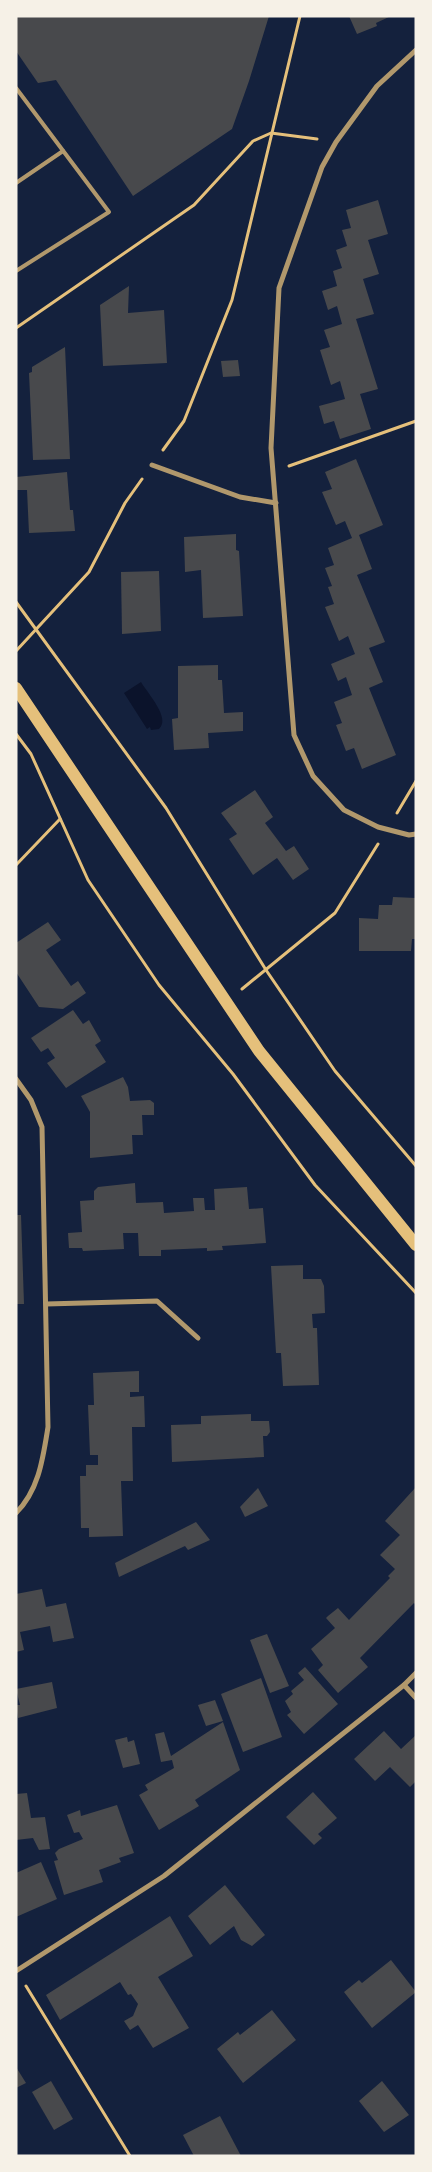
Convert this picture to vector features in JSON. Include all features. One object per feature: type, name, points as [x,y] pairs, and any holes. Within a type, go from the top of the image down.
[{"type":"main road","points":[[16,688],[259,1051],[416,1245]]},
{"type":"street","points":[[416,50],[378,86],[336,142],[322,167],[279,288],[271,448],[286,656],[294,735],[313,776],[344,810],[378,827],[409,835],[416,834]]},
{"type":"street","points":[[152,465],[240,497],[276,503]]},
{"type":"street","points":[[16,1079],[31,1100],[42,1127],[48,1427],[34,1486],[16,1513]]},
{"type":"street","points":[[46,1304],[157,1301],[198,1338]]},
{"type":"street","points":[[17,1971],[164,1876],[404,1685],[416,1673]]},
{"type":"street","points":[[404,1685],[416,1698]]},
{"type":"lane","points":[[16,88],[18,95],[109,212],[16,271]]},
{"type":"lane","points":[[16,183],[63,151]]},
{"type":"path","points":[[16,651],[89,572],[125,503],[184,421],[232,300],[300,16]]},
{"type":"path","points":[[16,328],[194,205],[253,141],[271,133],[336,142]]},
{"type":"path","points":[[273,472],[416,421]]},
{"type":"path","points":[[16,602],[166,808],[266,970],[335,1071],[416,1166]]},
{"type":"path","points":[[16,734],[31,754],[88,880],[159,985],[232,1074],[315,1185],[416,1293]]},
{"type":"path","points":[[226,1002],[336,913],[416,781]]},
{"type":"path","points":[[16,865],[60,819]]},
{"type":"path","points":[[17,1971],[130,2156]]},
{"type":"water","points":[[141,682],[160,712],[162,724],[159,729],[151,730],[150,727],[147,729],[124,693]]},
{"type":"building","points":[[16,16],[269,16],[232,129],[133,196],[56,80],[38,83],[16,51]]},
{"type":"building","points":[[349,16],[391,16],[376,23],[377,26],[357,34]]},
{"type":"building","points":[[378,200],[388,234],[368,240],[379,274],[363,279],[374,314],[356,319],[378,389],[360,394],[371,429],[340,439],[334,421],[324,424],[319,406],[345,399],[340,381],[331,385],[320,350],[330,347],[324,330],[342,324],[337,306],[328,310],[322,291],[337,286],[333,271],[342,268],[336,250],[347,246],[342,230],[351,228],[346,210]]},
{"type":"building","points":[[129,286],[128,313],[164,310],[167,363],[103,366],[100,305]]},
{"type":"building","points":[[65,347],[70,459],[33,460],[29,373],[32,372],[32,367]]},
{"type":"building","points":[[238,360],[240,376],[223,377],[221,361]]},
{"type":"building","points":[[356,459],[383,525],[359,535],[372,569],[357,575],[385,642],[369,648],[383,682],[369,688],[396,755],[362,769],[354,748],[346,751],[336,725],[342,723],[334,702],[352,695],[346,677],[338,681],[331,664],[355,654],[348,636],[339,641],[325,607],[334,604],[328,587],[332,586],[325,568],[334,565],[328,548],[352,538],[345,521],[336,525],[322,492],[332,489],[325,472]]},
{"type":"building","points":[[67,472],[70,510],[73,510],[75,531],[29,533],[27,490],[16,490],[16,477]]},
{"type":"building","points":[[236,534],[236,550],[239,551],[243,616],[203,618],[201,570],[185,572],[184,537]]},
{"type":"building","points":[[159,571],[161,631],[122,634],[121,572]]},
{"type":"building","points":[[218,665],[218,680],[222,680],[224,713],[243,712],[243,731],[208,733],[209,748],[174,750],[172,719],[178,718],[178,666]]},
{"type":"building","points":[[255,790],[273,817],[265,823],[286,851],[294,846],[309,869],[293,880],[277,858],[253,875],[229,839],[237,834],[221,813]]},
{"type":"building","points":[[393,897],[416,898],[416,939],[412,939],[411,951],[359,951],[359,918],[378,919],[379,905],[392,905]]},
{"type":"building","points":[[48,922],[61,940],[46,950],[71,986],[78,981],[86,993],[63,1009],[39,1007],[16,972],[16,943]]},
{"type":"building","points":[[73,1010],[83,1024],[89,1020],[101,1041],[95,1045],[106,1062],[66,1088],[47,1063],[55,1058],[48,1048],[41,1052],[31,1038]]},
{"type":"building","points":[[123,1077],[128,1087],[130,1101],[150,1100],[154,1103],[154,1115],[142,1115],[143,1135],[132,1135],[133,1154],[90,1158],[90,1112],[81,1096]]},
{"type":"building","points":[[135,1183],[136,1203],[163,1202],[164,1213],[194,1211],[193,1198],[204,1198],[205,1210],[215,1210],[214,1189],[247,1187],[249,1209],[263,1208],[266,1243],[222,1246],[223,1250],[207,1251],[207,1248],[161,1250],[161,1256],[139,1256],[138,1233],[123,1233],[124,1249],[83,1251],[82,1248],[69,1248],[68,1233],[82,1232],[80,1201],[94,1200],[94,1191],[98,1187]]},
{"type":"building","points":[[16,1215],[21,1215],[24,1304],[16,1304]]},
{"type":"building","points":[[303,1265],[303,1279],[321,1279],[324,1286],[325,1313],[312,1314],[313,1328],[317,1328],[319,1385],[283,1386],[281,1353],[276,1353],[271,1266]]},
{"type":"building","points":[[139,1371],[139,1392],[130,1392],[130,1397],[144,1396],[145,1427],[132,1427],[133,1481],[121,1481],[123,1536],[89,1537],[89,1528],[81,1528],[80,1476],[86,1476],[86,1465],[98,1465],[98,1455],[90,1455],[88,1405],[94,1405],[93,1373]]},
{"type":"building","points":[[251,1414],[251,1421],[269,1421],[270,1432],[267,1436],[263,1436],[264,1457],[172,1462],[171,1425],[201,1424],[201,1416]]},
{"type":"building","points":[[416,1487],[416,1605],[414,1603],[360,1658],[368,1667],[338,1693],[318,1670],[323,1665],[311,1649],[335,1628],[326,1618],[328,1616],[338,1608],[349,1620],[390,1578],[388,1576],[395,1569],[380,1555],[400,1535],[385,1521]]},
{"type":"building","points":[[258,1488],[268,1506],[245,1517],[240,1507]]},
{"type":"building","points":[[196,1522],[210,1540],[188,1550],[185,1546],[119,1577],[115,1563]]},
{"type":"building","points":[[42,1589],[46,1607],[66,1603],[74,1638],[53,1642],[50,1626],[20,1632],[24,1650],[16,1652],[16,1594]]},
{"type":"building","points":[[267,1634],[289,1686],[270,1693],[250,1640]]},
{"type":"building","points":[[305,1667],[338,1704],[304,1734],[287,1715],[291,1712],[285,1701],[293,1694],[291,1691],[304,1680],[298,1673]]},
{"type":"building","points":[[261,1678],[282,1737],[243,1752],[221,1694]]},
{"type":"building","points":[[52,1682],[57,1708],[18,1718],[16,1705],[20,1705],[16,1689]]},
{"type":"building","points":[[215,1700],[223,1721],[206,1726],[198,1705]]},
{"type":"building","points":[[223,1722],[240,1770],[195,1800],[199,1806],[159,1830],[139,1795],[148,1790],[145,1785],[174,1768],[172,1760],[161,1762],[155,1734],[164,1732],[171,1756]]},
{"type":"building","points":[[384,1731],[401,1749],[416,1735],[416,1781],[410,1787],[390,1767],[375,1781],[354,1759]]},
{"type":"building","points":[[127,1737],[128,1742],[134,1740],[140,1764],[123,1768],[115,1740]]},
{"type":"building","points":[[313,1792],[337,1818],[318,1834],[322,1838],[314,1845],[286,1817]]},
{"type":"building","points":[[27,1793],[31,1818],[45,1817],[50,1849],[39,1850],[33,1838],[16,1840],[16,1794]]},
{"type":"building","points":[[117,1805],[134,1853],[119,1858],[121,1862],[99,1870],[103,1882],[64,1895],[54,1861],[58,1860],[55,1853],[59,1849],[83,1839],[79,1832],[74,1833],[67,1815],[80,1810],[81,1816]]},
{"type":"building","points":[[41,1862],[57,1899],[16,1917],[16,1873]]},
{"type":"building","points":[[225,1885],[265,1935],[252,1946],[241,1940],[234,1926],[210,1945],[188,1916]]},
{"type":"building","points":[[170,1916],[193,1956],[158,1977],[189,2028],[153,2048],[138,2025],[130,2030],[124,2021],[133,2016],[138,2004],[131,1994],[128,1995],[120,1982],[60,2020],[46,1995]]},
{"type":"building","points":[[391,1960],[416,1992],[372,2028],[344,1992],[359,1980],[362,1983]]},
{"type":"building","points":[[272,2010],[296,2040],[243,2083],[217,2049],[238,2032],[240,2035]]},
{"type":"building","points":[[16,2067],[26,2083],[16,2088]]},
{"type":"building","points":[[51,2081],[73,2119],[54,2130],[32,2092]]},
{"type":"building","points":[[382,2081],[409,2115],[384,2132],[359,2101]]},
{"type":"building","points":[[220,2116],[241,2156],[194,2156],[183,2135]]}]
